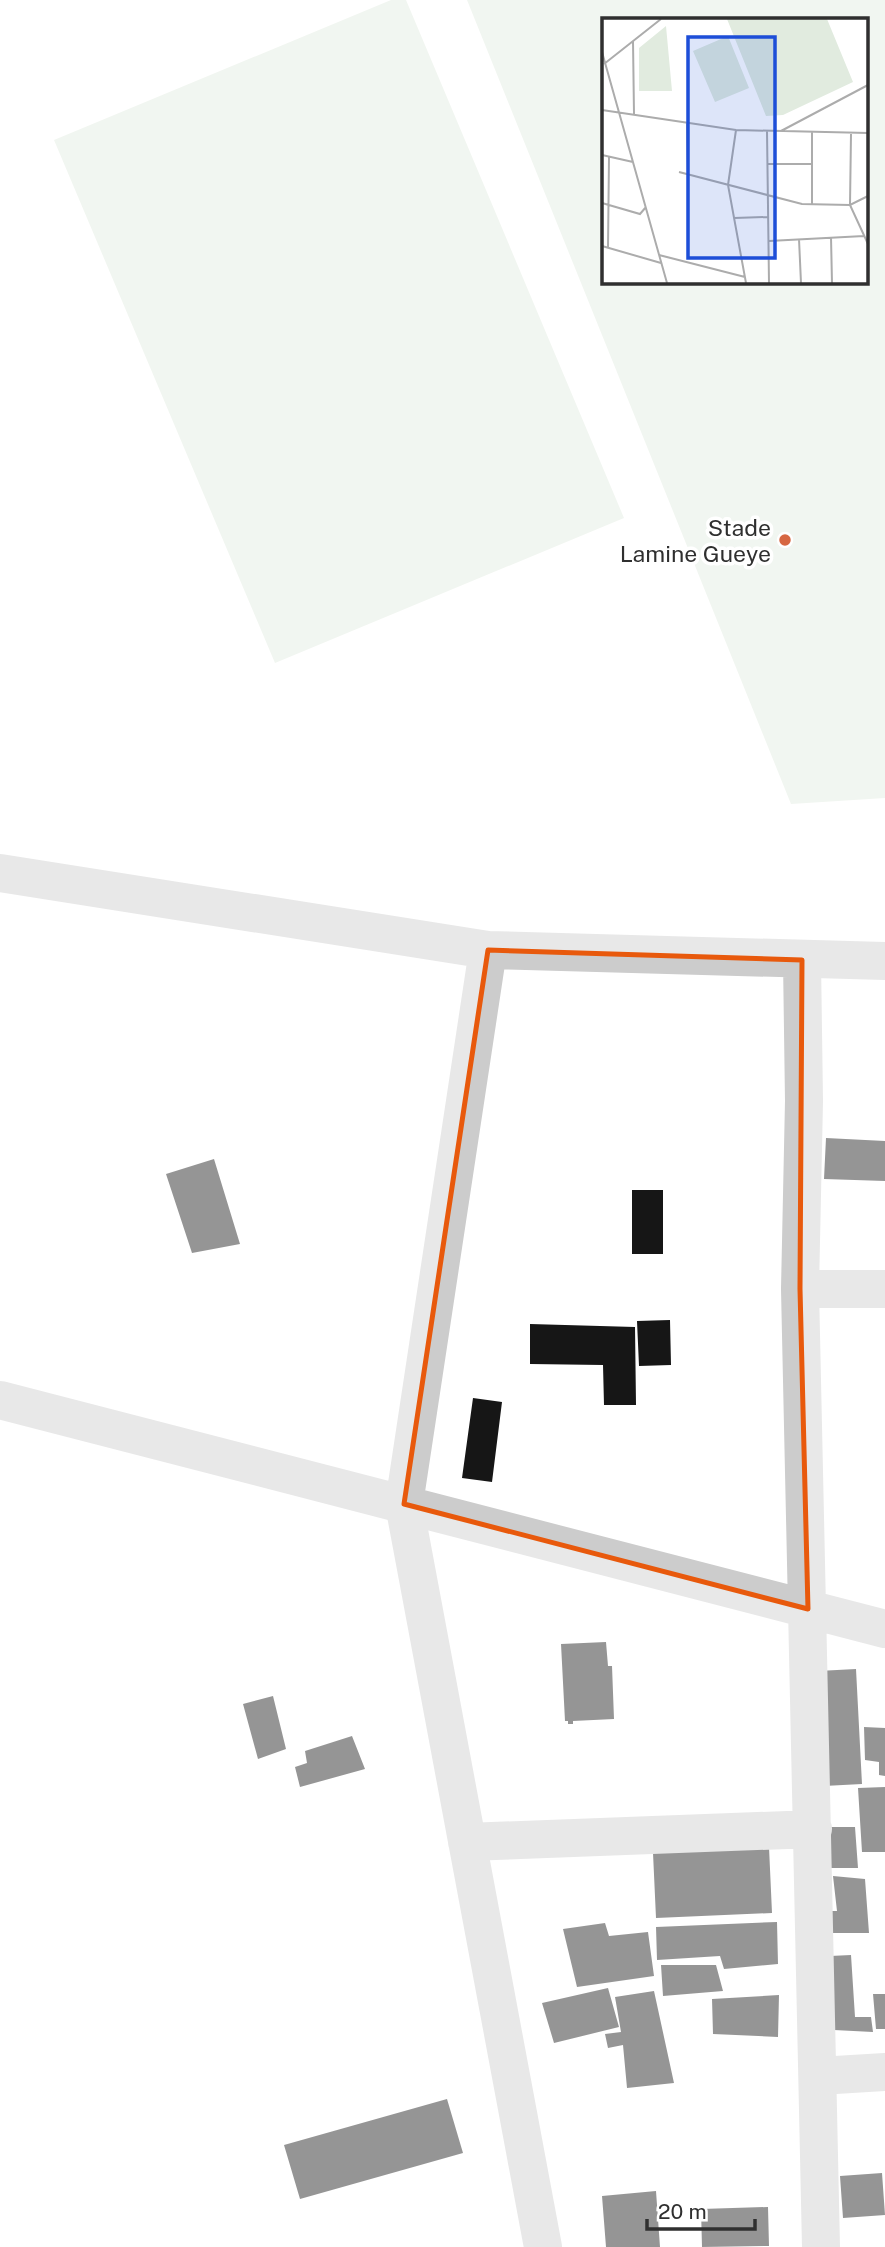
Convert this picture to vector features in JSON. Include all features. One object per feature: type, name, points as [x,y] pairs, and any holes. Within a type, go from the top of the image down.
[{"type":"street","points":[[0,873],[488,950],[885,961]]},
{"type":"street","points":[[488,950],[404,1504],[543,2247]]},
{"type":"street","points":[[802,960],[804,1101],[800,1289],[821,2247]]},
{"type":"street","points":[[800,1289],[885,1289]]},
{"type":"street","points":[[0,1400],[885,1629]]},
{"type":"street","points":[[467,1842],[813,1829]]},
{"type":"street","points":[[818,2076],[885,2072]]},
{"type":"highlighted area","points":[[488,950],[802,960],[800,1289],[808,1609],[404,1504]]},
{"type":"shaded area","points":[[391,0],[406,0],[624,518],[275,663],[54,140]]},
{"type":"shaded area","name":"Stade Lamine Gueye","points":[[467,0],[885,0],[885,798],[791,804]]},
{"type":"building","points":[[826,1138],[885,1141],[885,1181],[824,1179]]},
{"type":"building","points":[[214,1159],[240,1244],[192,1253],[166,1174]]},
{"type":"building","points":[[632,1190],[663,1190],[663,1254],[632,1254]]},
{"type":"building","points":[[670,1320],[671,1365],[639,1366],[637,1321]]},
{"type":"building","points":[[530,1324],[635,1327],[636,1405],[604,1405],[603,1365],[530,1364]]},
{"type":"building","points":[[473,1398],[502,1402],[492,1482],[462,1478]]},
{"type":"building","points":[[606,1642],[608,1666],[612,1666],[614,1719],[573,1721],[573,1724],[568,1724],[568,1721],[565,1721],[561,1644]]},
{"type":"building","points":[[856,1669],[862,1784],[824,1786],[818,1671]]},
{"type":"building","points":[[273,1696],[286,1749],[258,1759],[243,1704]]},
{"type":"building","points":[[864,1727],[885,1728],[885,1776],[879,1775],[879,1762],[865,1760]]},
{"type":"building","points":[[352,1736],[365,1769],[300,1787],[295,1767],[307,1763],[305,1751]]},
{"type":"building","points":[[885,1787],[885,1852],[862,1852],[858,1788]]},
{"type":"building","points":[[824,1827],[855,1827],[858,1868],[827,1868]]},
{"type":"building","points":[[769,1847],[772,1913],[656,1918],[653,1853]]},
{"type":"building","points":[[833,1876],[865,1879],[869,1933],[828,1933],[827,1911],[837,1911]]},
{"type":"building","points":[[777,1922],[778,1964],[724,1969],[720,1956],[657,1960],[656,1927]]},
{"type":"building","points":[[605,1923],[609,1936],[648,1932],[654,1976],[577,1987],[563,1929]]},
{"type":"building","points":[[851,1955],[855,2017],[871,2017],[873,2032],[834,2030],[830,1956]]},
{"type":"building","points":[[661,1965],[716,1965],[723,1991],[663,1996]]},
{"type":"building","points":[[608,1988],[619,2027],[554,2043],[542,2003]]},
{"type":"building","points":[[654,1991],[674,2083],[627,2088],[623,2045],[608,2048],[605,2034],[621,2032],[615,1997]]},
{"type":"building","points":[[873,1994],[885,1994],[885,2029],[876,2029]]},
{"type":"building","points":[[779,1995],[778,2037],[713,2034],[712,1999]]},
{"type":"building","points":[[447,2099],[463,2153],[300,2199],[284,2145]]},
{"type":"building","points":[[882,2173],[885,2215],[843,2218],[840,2176]]},
{"type":"building","points":[[656,2191],[660,2247],[606,2247],[602,2196]]},
{"type":"building","points":[[768,2207],[769,2246],[702,2247],[701,2209]]},
{"type":"place","name":"Stade Lamine Gueye","points":[[785,540]]}]
